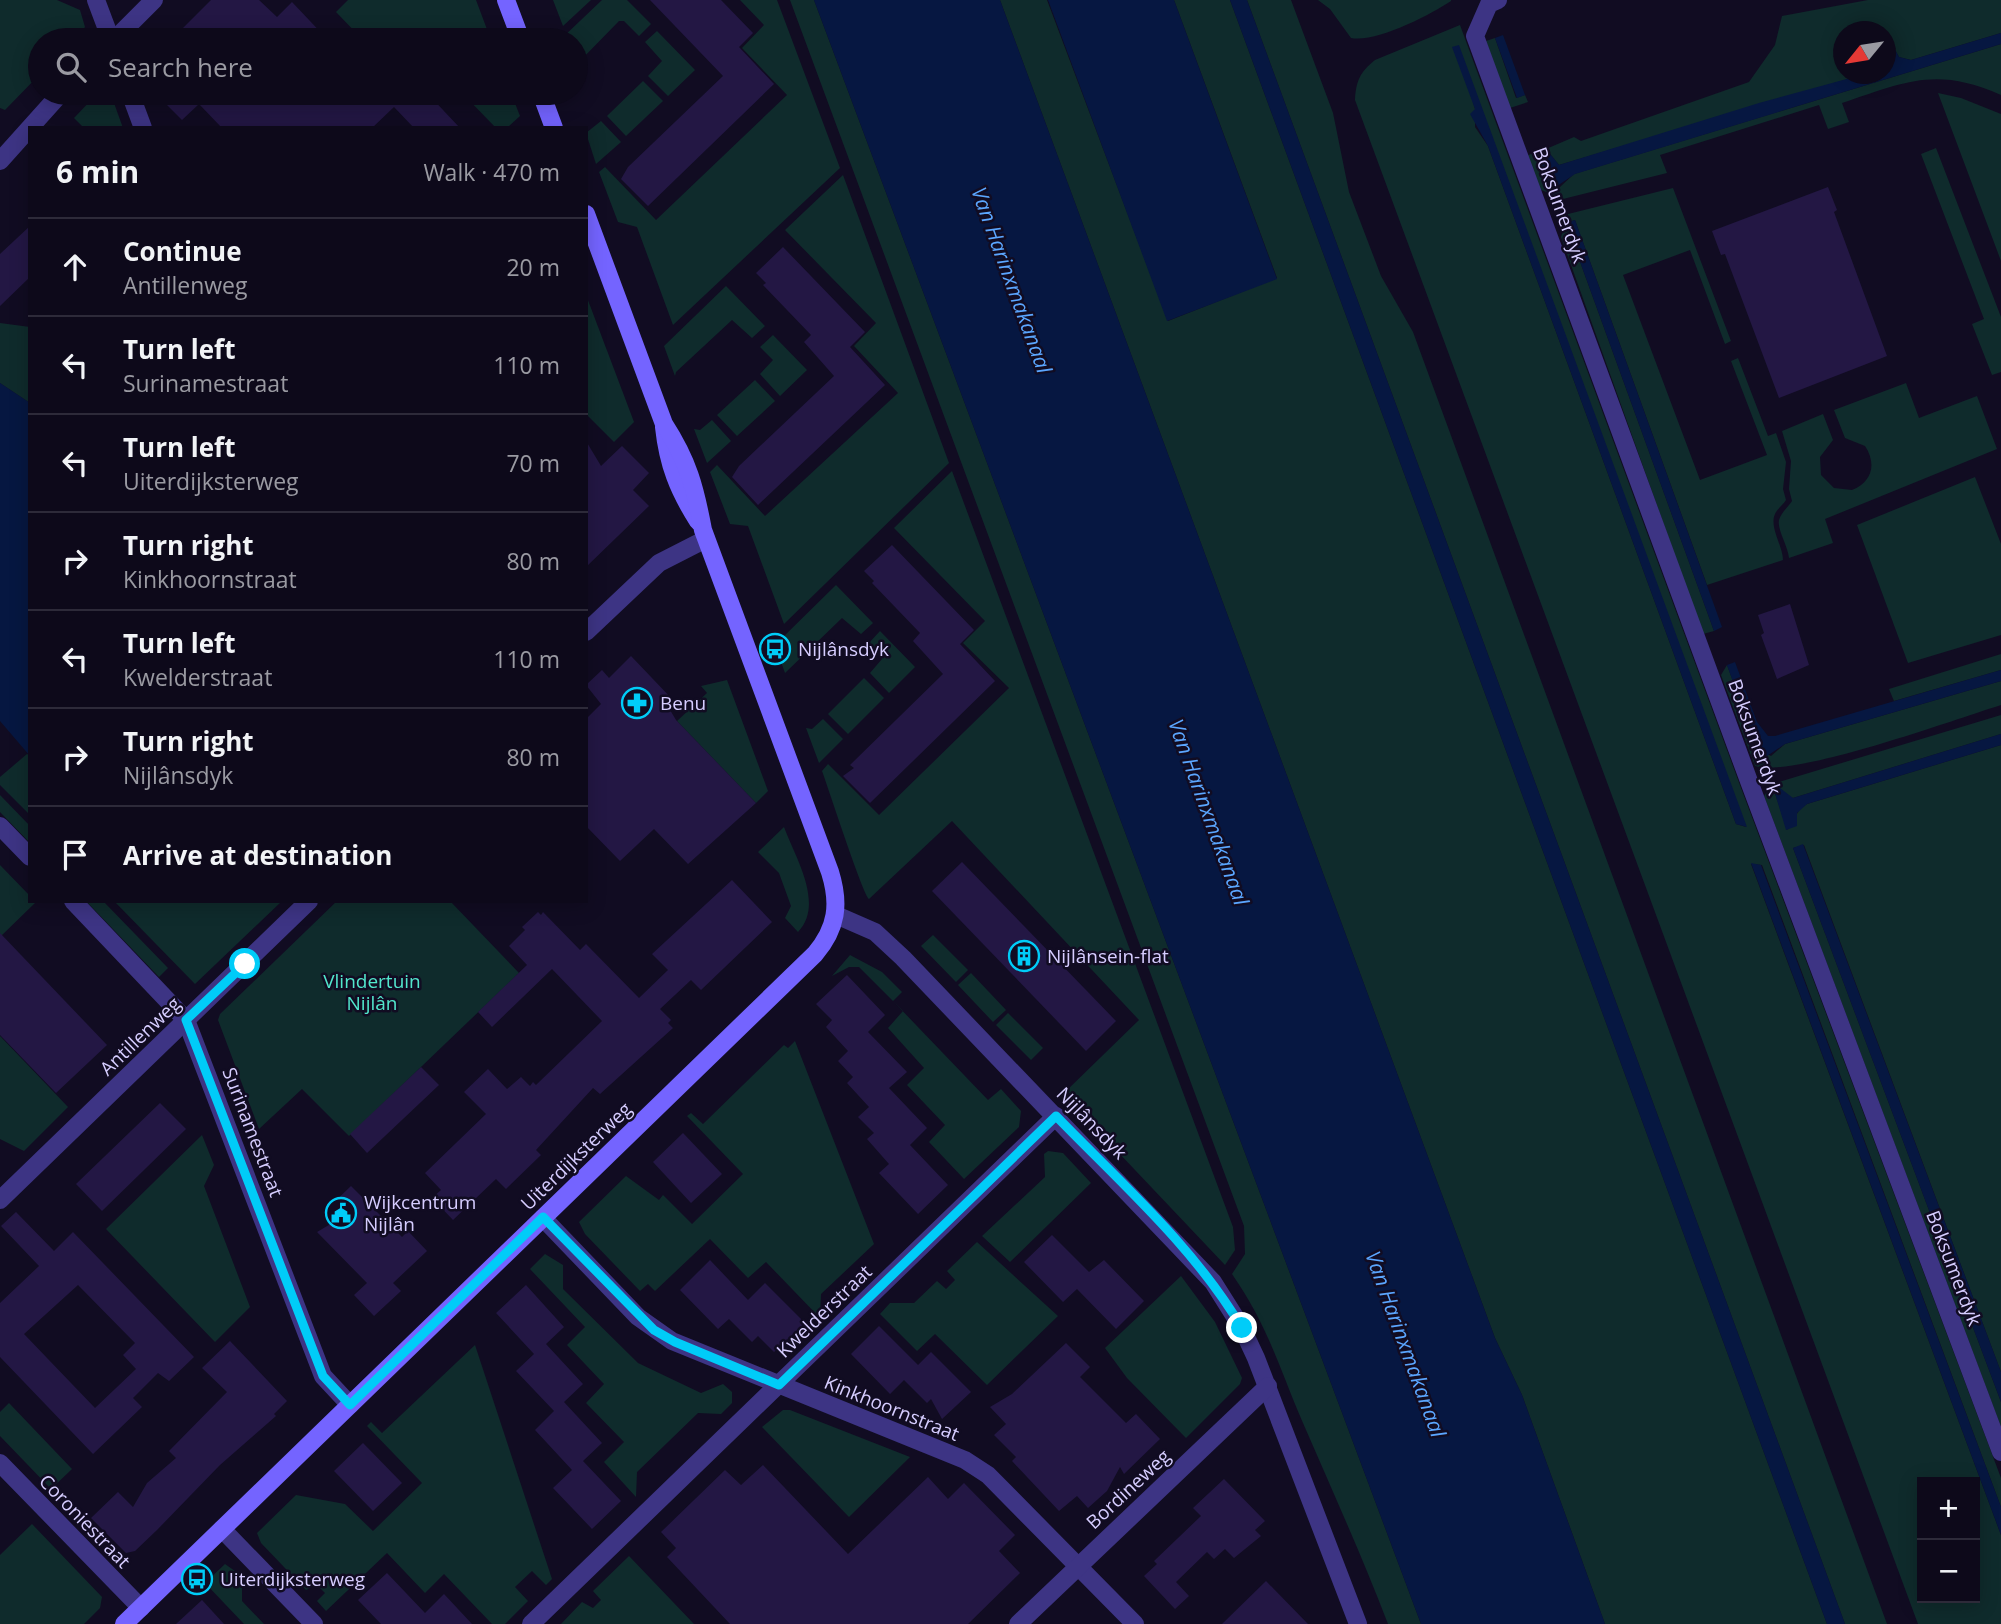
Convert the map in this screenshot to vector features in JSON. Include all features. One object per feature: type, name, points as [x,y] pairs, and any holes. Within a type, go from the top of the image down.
[{"type":"street","points":[[96,0],[107,28]]},
{"type":"street","points":[[125,28],[154,0]]},
{"type":"street","points":[[506,0],[516,28]]},
{"type":"street","name":"Boksumerdyk","points":[[1494,2],[1475,36],[1750,784],[2001,1452]]},
{"type":"street","points":[[31,126],[50,105]]},
{"type":"street","points":[[134,105],[142,126]]},
{"type":"street","points":[[545,105],[553,126]]},
{"type":"street","points":[[0,161],[28,130]]},
{"type":"street","points":[[588,219],[664,424],[684,455],[695,487],[705,535],[830,872],[835,888],[836,915]]},
{"type":"street","points":[[588,630],[659,563],[705,535]]},
{"type":"street","points":[[0,826],[28,854]]},
{"type":"street","name":"Surinamestraat","points":[[75,903],[186,1020],[323,1376],[350,1405]]},
{"type":"street","name":"Antillenweg","points":[[0,1200],[307,903]]},
{"type":"street","name":"Nijlânsdyk","points":[[836,915],[875,932],[889,945],[1213,1282],[1242,1328],[1268,1386],[1358,1624]]},
{"type":"street","name":"Uiterdijksterweg","points":[[124,1624],[815,954],[832,930],[836,915]]},
{"type":"street","name":"Kwelderstraat","points":[[531,1624],[1056,1116]]},
{"type":"street","name":"Kinkhoornstraat","points":[[543,1217],[654,1330],[675,1342],[965,1460],[988,1475],[1135,1624]]},
{"type":"street","name":"Bordineweg","points":[[1018,1624],[1268,1386]]},
{"type":"street","name":"Coroniestraat","points":[[0,1463],[141,1608]]},
{"type":"street","points":[[222,1529],[314,1624]]},
{"type":"green space","points":[[0,0],[57,0],[80,10],[84,28],[28,28],[28,86],[5,110],[0,108]]},
{"type":"green space","points":[[348,0],[476,0],[486,28],[351,28],[336,12]]},
{"type":"green space","points":[[553,0],[591,0],[563,26]]},
{"type":"green space","points":[[602,0],[627,0],[651,24],[639,36],[624,21],[619,21],[588,53],[588,28],[573,28]]},
{"type":"green space","points":[[740,0],[777,0],[840,168],[673,325],[637,227],[618,222],[599,172],[605,167],[656,220],[787,95],[742,48],[764,25]]},
{"type":"green space","points":[[790,0],[814,0],[1421,1624],[1388,1624],[1272,1347],[1255,1311],[1232,1274],[1245,1254],[1244,1226]]},
{"type":"green space","points":[[1000,0],[1047,0],[1168,321],[1277,278],[1174,0],[1230,0],[1827,1624],[1605,1624],[1522,1395],[1495,1338]]},
{"type":"green space","points":[[1247,0],[1291,0],[1333,113],[1349,192],[1381,276],[1413,332],[1887,1624],[1845,1624]]},
{"type":"green space","points":[[1318,0],[1451,1],[1402,27],[1374,36],[1351,38],[1330,9]]},
{"type":"green space","points":[[1868,0],[2001,0],[2001,33],[1911,60],[1899,57],[1896,52],[1896,21],[1833,21],[1833,84],[1559,165],[1546,149],[1574,137],[1581,141],[1749,82],[1775,45],[1782,16]]},
{"type":"green space","points":[[1460,25],[1741,788],[2001,1478],[2001,1507],[1762,865],[1751,864],[1979,1477],[1917,1477],[1917,1603],[1980,1603],[1980,1479],[2001,1535],[2001,1624],[1918,1624],[1355,100],[1356,87],[1366,69],[1375,60]],"holes":[[[1458,45],[1746,827],[1736,824],[1488,146],[1475,127],[1475,109]]]},
{"type":"green space","points":[[657,31],[695,70],[668,96],[648,76],[662,61],[645,42]]},
{"type":"green space","points":[[1495,38],[1516,98],[1525,95],[1528,102],[1510,108],[1486,41]]},
{"type":"green space","points":[[2001,44],[2001,95],[1958,81],[1939,79],[1903,84],[1842,103],[1849,122],[1828,129],[1819,105],[1660,155],[1667,173],[1563,199],[1539,189],[1528,155],[1538,152],[1551,189],[1560,187],[1574,174],[1870,84],[1896,84],[1896,76]]},
{"type":"green space","points":[[643,81],[663,101],[626,136],[607,116]]},
{"type":"green space","points":[[1938,93],[1961,98],[2001,114],[2001,261]]},
{"type":"green space","points":[[86,105],[115,105],[122,126],[82,126],[74,118]]},
{"type":"green space","points":[[474,105],[516,105],[520,116],[509,126],[494,126]]},
{"type":"green space","points":[[601,121],[621,142],[596,164],[588,131]]},
{"type":"green space","points":[[1936,148],[2001,317],[2001,372],[1992,375],[1972,324],[1984,319],[1921,154]]},
{"type":"green space","points":[[843,175],[949,463],[784,624],[748,526],[730,524],[710,472],[717,465],[765,516],[898,393],[854,346],[876,323],[785,230]]},
{"type":"green space","points":[[1673,188],[1731,341],[1725,344],[1690,250],[1623,275],[1700,480],[1767,455],[1731,361],[1738,358],[1768,436],[1776,433],[1786,462],[1783,489],[1786,500],[1774,519],[1783,560],[1707,585],[1575,220],[1566,223],[1714,631],[1703,634],[1561,237],[1568,214]]},
{"type":"green space","points":[[726,286],[765,326],[752,338],[732,320],[676,372],[675,376],[664,346]]},
{"type":"green space","points":[[588,300],[634,422],[614,442],[588,416]]},
{"type":"green space","points":[[0,323],[28,327],[28,402],[0,383]]},
{"type":"green space","points":[[773,335],[807,370],[780,396],[760,374],[773,360],[760,347]]},
{"type":"green space","points":[[755,380],[775,401],[737,436],[717,415]]},
{"type":"green space","points":[[1906,383],[1919,418],[1977,396],[1997,449],[1825,519],[1833,543],[1789,558],[1779,524],[1781,515],[1792,501],[1789,489],[1791,461],[1782,431],[1823,414],[1833,440],[1820,457],[1821,475],[1834,488],[1852,490],[1868,477],[1871,459],[1865,446],[1845,438],[1834,410]]},
{"type":"green space","points":[[712,420],[731,441],[707,463],[694,429],[700,430]]},
{"type":"green space","points":[[952,471],[1233,1227],[1235,1250],[1225,1265],[1063,1094],[1139,1020],[952,821],[869,899],[822,771],[828,764],[879,815],[1009,688],[963,643],[985,621],[894,528]]},
{"type":"green space","points":[[1975,477],[2001,544],[2001,635],[1908,663],[1857,525]]},
{"type":"green space","points":[[836,585],[873,623],[861,634],[842,618],[785,673],[775,645]]},
{"type":"green space","points":[[880,631],[915,667],[889,693],[870,673],[882,659],[869,643]]},
{"type":"green space","points":[[2001,654],[2001,670],[1894,701],[1889,689]]},
{"type":"green space","points":[[1727,665],[1758,749],[1771,756],[1785,744],[2001,681],[2001,705],[1837,756],[1803,764],[1755,766],[1721,675]]},
{"type":"green space","points":[[864,678],[884,698],[848,734],[828,714]]},
{"type":"green space","points":[[727,680],[768,791],[756,803],[677,721],[707,693],[701,686]]},
{"type":"green space","points":[[2001,715],[2001,734],[1793,798],[1774,790],[1787,830],[1800,809],[1807,804],[2001,745],[2001,1372],[1804,845],[1793,848],[2001,1402],[2001,1427],[1764,796],[1772,784]]},
{"type":"green space","points":[[823,719],[843,739],[819,763],[806,728],[812,729]]},
{"type":"green space","points":[[28,755],[28,813],[0,785],[0,777]]},
{"type":"green space","points":[[0,795],[28,824],[28,841],[0,812]]},
{"type":"green space","points":[[784,827],[808,894],[806,921],[798,932],[785,918],[791,906],[779,873],[758,852]]},
{"type":"green space","points":[[0,865],[28,894],[28,903],[35,903],[0,937]]},
{"type":"green space","points":[[88,903],[105,903],[168,968],[159,977]]},
{"type":"green space","points":[[116,903],[280,903],[195,984]]},
{"type":"green space","name":"Vlindertuin Nijlân","points":[[335,903],[452,903],[519,973],[349,1136],[302,1089],[259,1129],[218,1020],[220,1014]]},
{"type":"green space","points":[[933,935],[968,970],[956,982],[921,946]]},
{"type":"green space","points":[[850,955],[882,972],[902,992],[893,1001],[859,967],[849,967],[832,976]]},
{"type":"green space","points":[[971,973],[1006,1010],[993,1022],[958,985]]},
{"type":"green space","points":[[903,1011],[988,1100],[1001,1089],[1021,1111],[1019,1127],[964,1179],[929,1142],[945,1125],[907,1085],[924,1068],[888,1028]]},
{"type":"green space","points":[[1008,1013],[1043,1048],[1031,1060],[996,1025]]},
{"type":"green space","points":[[0,1036],[68,1107],[24,1151],[0,1139]]},
{"type":"green space","points":[[795,1041],[874,1244],[821,1294],[820,1318],[766,1262],[748,1278],[710,1239],[655,1291],[648,1284],[640,1291],[585,1234],[579,1222],[626,1176],[659,1200],[663,1195],[692,1224],[743,1174],[687,1116],[691,1113],[703,1124],[784,1045],[788,1048]]},
{"type":"green space","points":[[202,1135],[214,1165],[204,1186],[250,1307],[215,1342],[106,1229]]},
{"type":"green space","points":[[1048,1151],[1063,1153],[1091,1183],[1010,1262],[982,1236],[1045,1177],[1044,1154]]},
{"type":"green space","points":[[977,1242],[1058,1316],[987,1385],[935,1334],[917,1351],[880,1314],[890,1303],[914,1303],[937,1281],[946,1289],[955,1280],[947,1271]]},
{"type":"green space","points":[[545,1254],[563,1265],[563,1289],[638,1363],[701,1393],[723,1384],[732,1392],[732,1403],[721,1414],[698,1413],[637,1472],[636,1497],[604,1462],[624,1442],[586,1403],[604,1384],[567,1345],[585,1327],[530,1269]]},
{"type":"green space","points":[[1181,1276],[1215,1322],[1242,1378],[1240,1384],[1186,1438],[1127,1378],[1105,1348]]},
{"type":"green space","points":[[475,1345],[552,1579],[546,1585],[532,1571],[515,1587],[528,1601],[505,1624],[492,1624],[444,1574],[425,1593],[387,1553],[326,1611],[317,1601],[325,1593],[317,1585],[306,1590],[261,1543],[257,1533],[296,1495],[345,1504],[373,1531],[422,1483],[367,1426],[371,1422],[382,1433]]},
{"type":"green space","points":[[9,1403],[72,1469],[51,1489],[0,1436],[0,1412]]},
{"type":"green space","points":[[783,1410],[790,1410],[910,1457],[849,1517],[762,1427]]},
{"type":"green space","points":[[32,1524],[102,1597],[100,1608],[84,1624],[0,1624],[0,1555]]},
{"type":"green space","points":[[629,1556],[694,1624],[561,1624],[582,1602],[593,1608],[601,1600],[593,1591]]},
{"type":"green space","points":[[225,1564],[242,1576],[242,1601],[264,1624],[244,1624],[205,1583]]},
{"type":"water","name":"Van Harinxmakanaal","points":[[814,0],[1000,0],[1495,1338],[1522,1395],[1605,1624],[1421,1624]]},
{"type":"water","points":[[1048,0],[1174,0],[1277,279],[1167,321]]},
{"type":"water","points":[[1230,0],[1247,0],[1845,1624],[1827,1624]]},
{"type":"water","points":[[2001,33],[2001,44],[1896,76],[1896,52],[1899,57],[1911,60]]},
{"type":"water","points":[[1503,35],[1525,95],[1517,98],[1495,38]]},
{"type":"water","points":[[1459,45],[1747,827],[1736,824],[1488,146],[1470,114],[1475,109],[1452,47]]},
{"type":"water","points":[[1833,83],[1870,84],[1575,174],[1551,190],[1538,152],[1546,149],[1559,165]]},
{"type":"water","points":[[1575,220],[1722,627],[1714,631],[1566,223]]},
{"type":"water","points":[[0,383],[28,402],[28,754],[0,721]]},
{"type":"water","points":[[1735,662],[1757,722],[1768,736],[2001,670],[2001,681],[1785,744],[1764,758],[1751,732],[1727,665]]},
{"type":"water","points":[[2001,734],[2001,745],[1807,804],[1797,813],[1797,826],[1786,830],[1774,790],[1780,788],[1793,798]]},
{"type":"water","points":[[1803,844],[2001,1372],[2001,1402],[1793,848]]},
{"type":"water","points":[[1751,863],[1761,865],[2001,1507],[2001,1535]]},
{"type":"building","points":[[211,0],[259,0],[277,17],[292,2],[317,28],[183,28]]},
{"type":"building","points":[[650,0],[721,0],[753,33],[739,47],[774,84],[648,206],[621,179],[628,167],[723,76]]},
{"type":"building","points":[[167,105],[198,105],[182,120]]},
{"type":"building","points":[[200,105],[438,105],[458,126],[412,126],[394,107],[374,126],[220,126]]},
{"type":"building","points":[[1828,187],[1837,210],[1834,212],[1887,356],[1779,398],[1725,254],[1721,255],[1712,231]]},
{"type":"building","points":[[28,228],[28,279],[0,306],[0,254]]},
{"type":"building","points":[[783,247],[865,332],[850,347],[885,385],[758,505],[732,477],[739,466],[834,376],[804,342],[811,335],[763,285],[766,283],[756,273]]},
{"type":"building","points":[[588,444],[601,466],[622,446],[649,473],[633,490],[649,506],[588,565]]},
{"type":"building","points":[[892,545],[974,630],[960,644],[995,681],[870,803],[843,776],[854,768],[850,765],[943,674],[913,641],[920,633],[872,583],[874,581],[864,571]]},
{"type":"building","points":[[1790,604],[1809,665],[1777,679],[1761,635],[1764,633],[1758,615]]},
{"type":"building","points":[[631,656],[672,699],[667,705],[676,720],[756,803],[688,864],[654,829],[620,861],[588,828],[588,717],[601,704],[588,688],[588,683],[602,670],[609,678]]},
{"type":"building","name":"Nijlânsein-flat","points":[[962,862],[1116,1021],[1086,1051],[932,891]]},
{"type":"building","points":[[732,880],[772,922],[701,990],[691,980],[660,1009],[671,1020],[668,1023],[673,1028],[600,1094],[593,1088],[536,1150],[541,1155],[506,1189],[496,1179],[453,1220],[432,1198],[441,1190],[425,1173],[486,1114],[464,1092],[488,1069],[507,1089],[521,1077],[530,1086],[533,1082],[536,1085],[602,1021],[552,969],[492,1027],[478,1012],[527,965],[509,946],[525,930],[522,927],[538,912],[541,915],[543,912],[580,950],[586,944],[639,998],[668,970],[652,954]]},
{"type":"building","points":[[0,933],[107,1045],[56,1093],[0,1035]]},
{"type":"building","points":[[847,975],[885,1015],[868,1032],[907,1072],[889,1088],[927,1128],[910,1145],[948,1185],[918,1214],[879,1173],[889,1164],[867,1139],[874,1133],[858,1117],[869,1107],[847,1083],[853,1077],[838,1061],[848,1051],[826,1027],[832,1020],[816,1004]]},
{"type":"building","points":[[421,1067],[439,1085],[367,1153],[350,1134]]},
{"type":"building","points":[[160,1103],[186,1129],[102,1211],[76,1184]]},
{"type":"building","points":[[683,1133],[722,1174],[691,1203],[653,1162]]},
{"type":"building","points":[[351,1186],[402,1237],[408,1231],[427,1251],[393,1283],[401,1291],[374,1316],[354,1295],[367,1283],[317,1232],[334,1222],[324,1212]]},
{"type":"building","points":[[16,1212],[54,1251],[73,1232],[194,1357],[169,1381],[158,1373],[133,1398],[142,1407],[93,1454],[0,1357],[0,1303],[39,1266],[1,1226]],"holes":[[[78,1285],[135,1343],[123,1355],[136,1369],[95,1408],[24,1334]]]},
{"type":"building","points":[[1052,1235],[1089,1272],[1104,1260],[1144,1301],[1116,1329],[1077,1289],[1063,1302],[1024,1262]]},
{"type":"building","points":[[710,1260],[748,1300],[765,1283],[805,1323],[774,1352],[758,1336],[752,1342],[729,1319],[718,1329],[680,1290]]},
{"type":"building","points":[[526,1285],[564,1327],[546,1344],[583,1384],[564,1402],[602,1443],[583,1461],[621,1501],[592,1529],[553,1488],[572,1470],[535,1430],[554,1411],[516,1371],[534,1354],[496,1313]]},
{"type":"building","points":[[879,1326],[918,1365],[931,1352],[971,1392],[942,1419],[931,1399],[927,1403],[904,1380],[890,1394],[851,1354]]},
{"type":"building","points":[[230,1341],[287,1401],[274,1414],[276,1416],[220,1465],[135,1551],[126,1553],[91,1518],[118,1492],[133,1507],[147,1483],[176,1458],[169,1451],[227,1392],[202,1368]]},
{"type":"building","points":[[1066,1343],[1090,1367],[1080,1377],[1126,1423],[1136,1414],[1160,1439],[1124,1474],[1120,1467],[1107,1491],[1088,1508],[1077,1496],[1059,1511],[1012,1461],[1016,1457],[994,1435],[1006,1424],[990,1407],[1012,1394]]},
{"type":"building","points":[[363,1443],[402,1483],[373,1511],[334,1471]]},
{"type":"building","points":[[763,1465],[848,1554],[928,1477],[948,1499],[964,1483],[1015,1535],[999,1551],[1020,1573],[968,1624],[730,1624],[667,1557],[676,1548],[661,1532],[725,1470],[741,1485]]},
{"type":"building","points":[[1224,1479],[1265,1521],[1255,1530],[1261,1536],[1234,1558],[1225,1549],[1214,1559],[1207,1552],[1176,1582],[1189,1596],[1175,1609],[1144,1576],[1157,1564],[1154,1561],[1201,1516],[1193,1508]]},
{"type":"building","points":[[387,1573],[425,1613],[444,1594],[472,1624],[381,1624],[358,1600]]},
{"type":"building","points":[[1266,1581],[1308,1624],[1222,1624]]},
{"type":"building","points":[[202,1600],[224,1624],[176,1624]]},
{"type":"place","name":"Nijlânsdyk","points":[[775,649]]},
{"type":"place","name":"Benu","points":[[637,703]]},
{"type":"place","name":"Nijlânsein-flat","points":[[1024,956]]},
{"type":"place","name":"Wijkcentrum Nijlân","points":[[341,1213]]},
{"type":"place","name":"Uiterdijksterweg","points":[[197,1579]]},
{"type":"route","points":[[245,964],[186,1020],[323,1376],[350,1405],[543,1217],[638,1317],[654,1330],[675,1342],[779,1385],[1056,1116],[1190,1254],[1228,1303],[1242,1328]]}]
